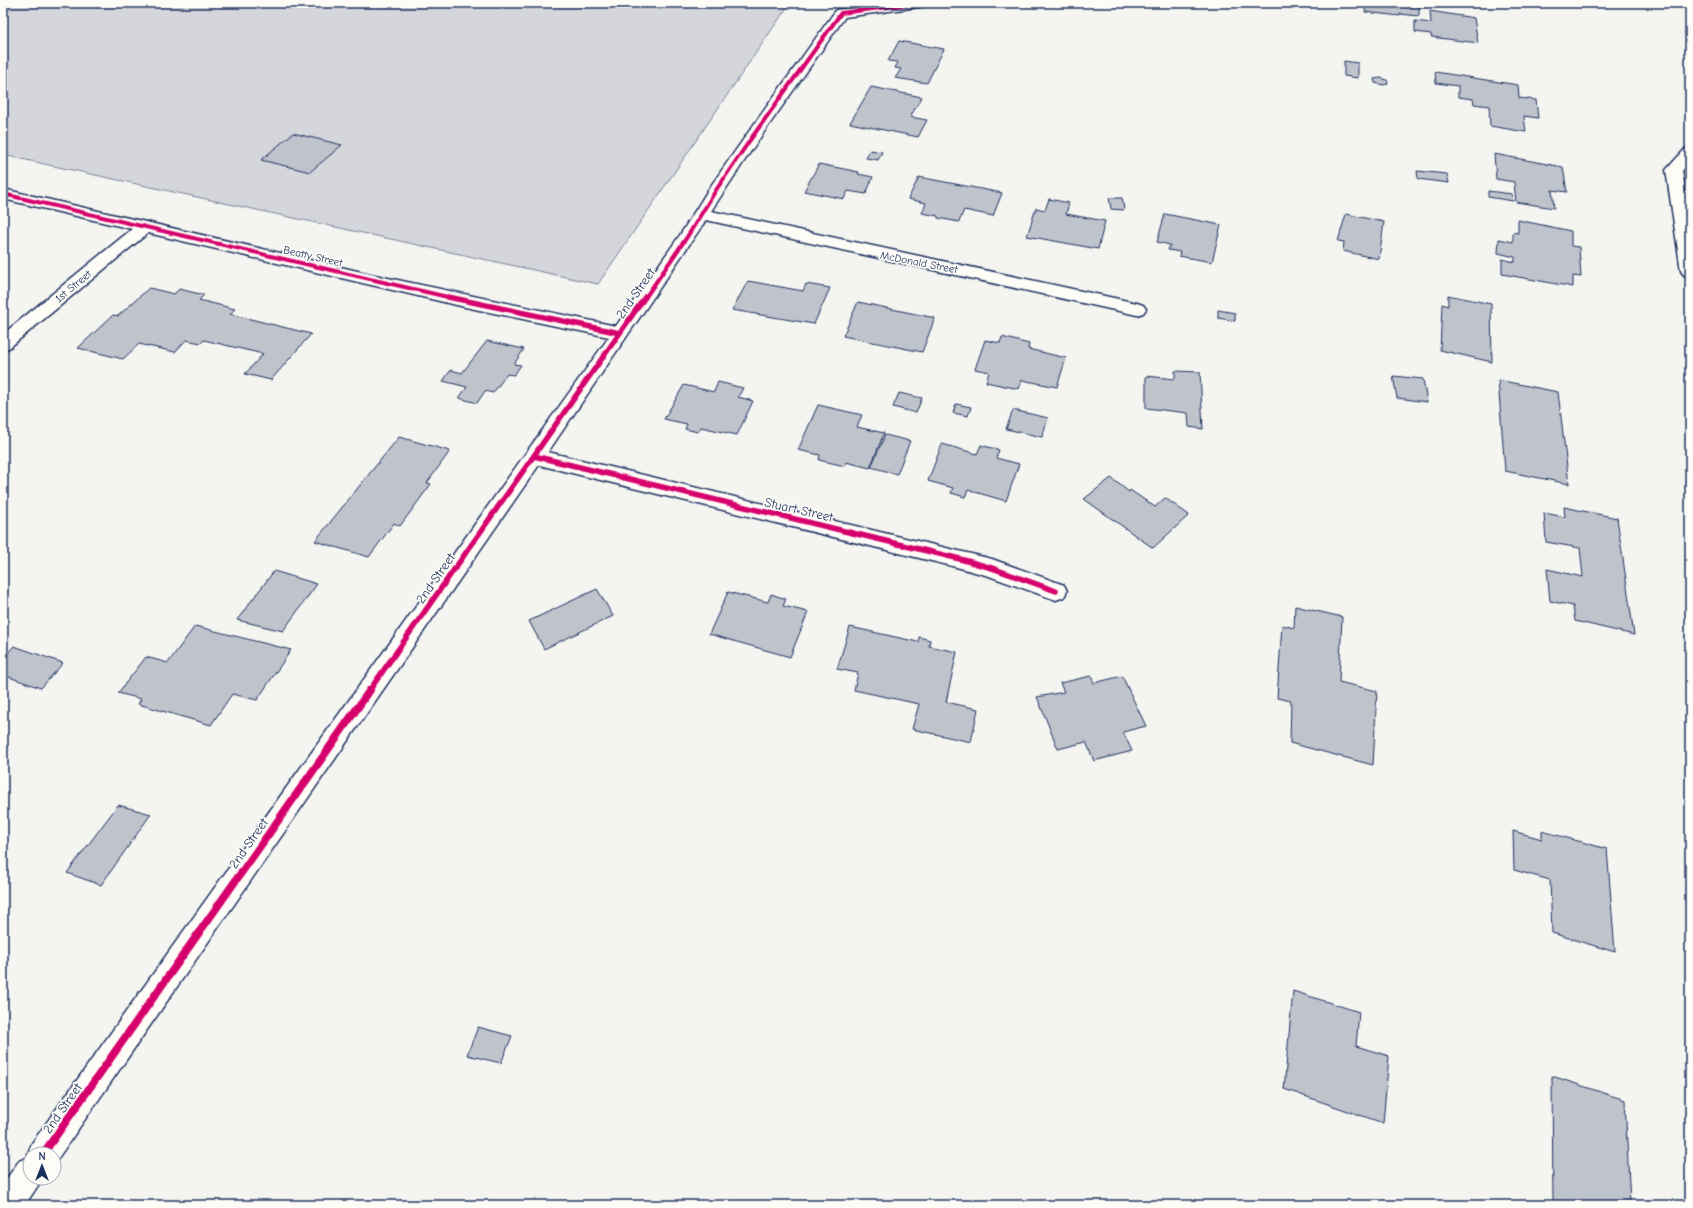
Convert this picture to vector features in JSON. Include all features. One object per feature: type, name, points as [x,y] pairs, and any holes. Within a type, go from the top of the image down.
[{"type":"street","name":"2nd Street","points":[[49,1146],[688,237],[750,140],[840,13],[919,3]]},
{"type":"street","points":[[1690,152],[1674,170],[1690,271]]},
{"type":"street","name":"Beatty Street","points":[[3,194],[143,228],[485,306],[620,333]]},
{"type":"street","name":"McDonald Street","points":[[702,214],[825,243],[954,269],[1137,309]]},
{"type":"street","name":"1st Street","points":[[3,344],[143,228]]},
{"type":"street","name":"Stuart Street","points":[[534,456],[960,559],[992,568],[1056,591]]},
{"type":"street","points":[[6,1205],[22,1183]]},
{"type":"shaded area","points":[[3,3],[790,3],[598,284],[3,155]]},
{"type":"building","points":[[1366,3],[1400,3],[1419,6],[1419,16],[1400,14],[1400,16],[1365,12]]},
{"type":"building","points":[[1430,11],[1474,18],[1478,43],[1431,37],[1431,34],[1415,32],[1415,21],[1431,23]]},
{"type":"building","points":[[899,41],[944,49],[927,83],[895,78],[901,69],[895,68],[898,62],[888,61]]},
{"type":"building","points":[[1344,61],[1358,63],[1358,78],[1344,76]]},
{"type":"building","points":[[1435,72],[1518,85],[1519,98],[1536,100],[1538,118],[1524,116],[1526,132],[1490,126],[1489,106],[1474,104],[1473,99],[1458,97],[1458,86],[1436,83]]},
{"type":"building","points":[[1381,78],[1387,80],[1388,84],[1383,85],[1375,83],[1374,79]]},
{"type":"building","points":[[871,87],[922,97],[910,117],[927,120],[918,137],[850,123]]},
{"type":"building","points":[[293,133],[342,145],[310,172],[261,160]]},
{"type":"building","points":[[870,150],[882,152],[878,160],[866,158]]},
{"type":"building","points":[[1494,154],[1563,167],[1567,192],[1552,190],[1554,208],[1516,202],[1514,182],[1496,179]]},
{"type":"building","points":[[819,164],[859,172],[858,174],[873,177],[866,194],[848,191],[844,199],[804,191]]},
{"type":"building","points":[[1417,171],[1447,174],[1449,183],[1418,179]]},
{"type":"building","points":[[919,177],[1002,193],[993,216],[964,210],[959,222],[938,218],[938,216],[922,213],[926,203],[908,199]]},
{"type":"building","points":[[1488,191],[1512,194],[1513,201],[1488,197]]},
{"type":"building","points":[[1109,198],[1122,198],[1124,210],[1111,209]]},
{"type":"building","points":[[1049,199],[1069,203],[1066,214],[1105,221],[1098,249],[1027,236],[1036,208],[1045,210]]},
{"type":"building","points":[[1165,214],[1221,225],[1212,262],[1179,256],[1180,252],[1168,250],[1170,245],[1157,242]]},
{"type":"building","points":[[1346,214],[1384,222],[1379,259],[1343,251],[1344,242],[1338,241]]},
{"type":"building","points":[[1518,220],[1571,231],[1571,246],[1579,247],[1581,277],[1573,276],[1573,287],[1502,274],[1502,259],[1515,262],[1515,257],[1498,253],[1499,239],[1513,242],[1513,232],[1518,233]]},
{"type":"building","points":[[748,281],[803,291],[806,284],[830,288],[814,324],[732,310]]},
{"type":"building","points":[[149,288],[174,294],[179,289],[204,295],[199,300],[235,309],[230,314],[311,334],[271,380],[245,374],[263,354],[204,340],[201,343],[186,340],[175,352],[139,344],[123,359],[78,348],[113,315],[118,316]]},
{"type":"building","points":[[1448,295],[1491,304],[1492,362],[1440,350],[1442,304],[1448,306]]},
{"type":"building","points":[[858,302],[935,318],[922,352],[843,336]]},
{"type":"building","points":[[1218,310],[1235,313],[1235,321],[1218,318]]},
{"type":"building","points":[[1002,337],[1029,344],[1028,349],[1066,358],[1057,387],[1022,380],[1019,389],[986,382],[989,372],[975,369],[985,340],[1000,343]]},
{"type":"building","points":[[487,341],[524,349],[514,364],[521,365],[514,375],[507,374],[493,393],[485,391],[477,403],[459,398],[467,387],[443,381],[451,370],[462,373]]},
{"type":"building","points":[[1175,371],[1200,372],[1203,429],[1189,427],[1188,413],[1146,408],[1146,376],[1175,379]]},
{"type":"building","points":[[1393,376],[1423,379],[1427,402],[1397,398]]},
{"type":"building","points":[[1498,380],[1558,392],[1569,484],[1505,471]]},
{"type":"building","points":[[718,382],[743,388],[738,397],[753,401],[737,435],[701,427],[698,432],[685,429],[687,424],[664,419],[684,385],[714,392]]},
{"type":"building","points":[[899,393],[922,398],[916,413],[893,407]]},
{"type":"building","points":[[956,404],[971,407],[968,416],[953,413]]},
{"type":"building","points":[[818,405],[862,415],[857,427],[884,433],[870,468],[846,462],[845,466],[819,460],[820,455],[798,450]]},
{"type":"building","points":[[1013,410],[1048,418],[1042,437],[1006,429]]},
{"type":"building","points":[[885,435],[910,441],[897,474],[871,467]]},
{"type":"building","points":[[399,437],[450,451],[427,483],[431,484],[400,526],[394,523],[369,557],[315,541]]},
{"type":"building","points":[[942,444],[977,454],[981,445],[999,450],[996,458],[1019,464],[1006,501],[968,490],[965,497],[951,493],[953,488],[928,481]]},
{"type":"building","points":[[1111,478],[1129,492],[1130,490],[1155,507],[1165,498],[1189,515],[1153,548],[1084,499]]},
{"type":"building","points":[[1564,507],[1617,518],[1634,635],[1575,621],[1573,606],[1550,601],[1547,569],[1583,577],[1580,548],[1546,542],[1544,513],[1565,517]]},
{"type":"building","points":[[274,571],[317,584],[283,631],[237,620]]},
{"type":"building","points":[[597,589],[613,616],[544,649],[529,621]]},
{"type":"building","points":[[728,592],[768,602],[771,594],[786,599],[783,606],[808,612],[790,657],[709,634]]},
{"type":"building","points":[[1295,606],[1342,617],[1339,682],[1377,691],[1373,765],[1290,743],[1291,701],[1277,698],[1282,625],[1294,628]]},
{"type":"building","points":[[195,626],[291,650],[257,700],[232,694],[211,725],[138,704],[141,699],[118,693],[146,657],[168,663]]},
{"type":"building","points":[[850,627],[918,642],[919,637],[930,640],[929,646],[957,652],[946,702],[978,709],[971,742],[912,729],[919,704],[854,690],[858,673],[837,669]]},
{"type":"building","points":[[14,646],[63,663],[41,688],[3,675],[3,658]]},
{"type":"building","points":[[1091,676],[1094,683],[1122,676],[1146,726],[1123,732],[1132,751],[1094,761],[1086,742],[1058,749],[1037,697],[1064,692],[1060,683]]},
{"type":"building","points":[[118,805],[151,814],[101,885],[67,873]]},
{"type":"building","points":[[1513,831],[1542,839],[1542,831],[1607,849],[1615,952],[1552,933],[1550,880],[1514,870]]},
{"type":"building","points":[[1293,991],[1359,1012],[1356,1046],[1389,1056],[1383,1123],[1284,1089]]},
{"type":"building","points":[[478,1027],[512,1036],[501,1063],[467,1055]]},
{"type":"building","points":[[1552,1076],[1625,1100],[1630,1205],[1553,1205]]},
{"type":"cycle path","points":[[49,1146],[589,379],[687,237],[716,190],[750,140],[841,13],[919,3]]},
{"type":"cycle path","points":[[3,194],[388,284],[543,318],[620,333]]},
{"type":"cycle path","points":[[534,456],[960,559],[992,568],[1056,591]]}]
